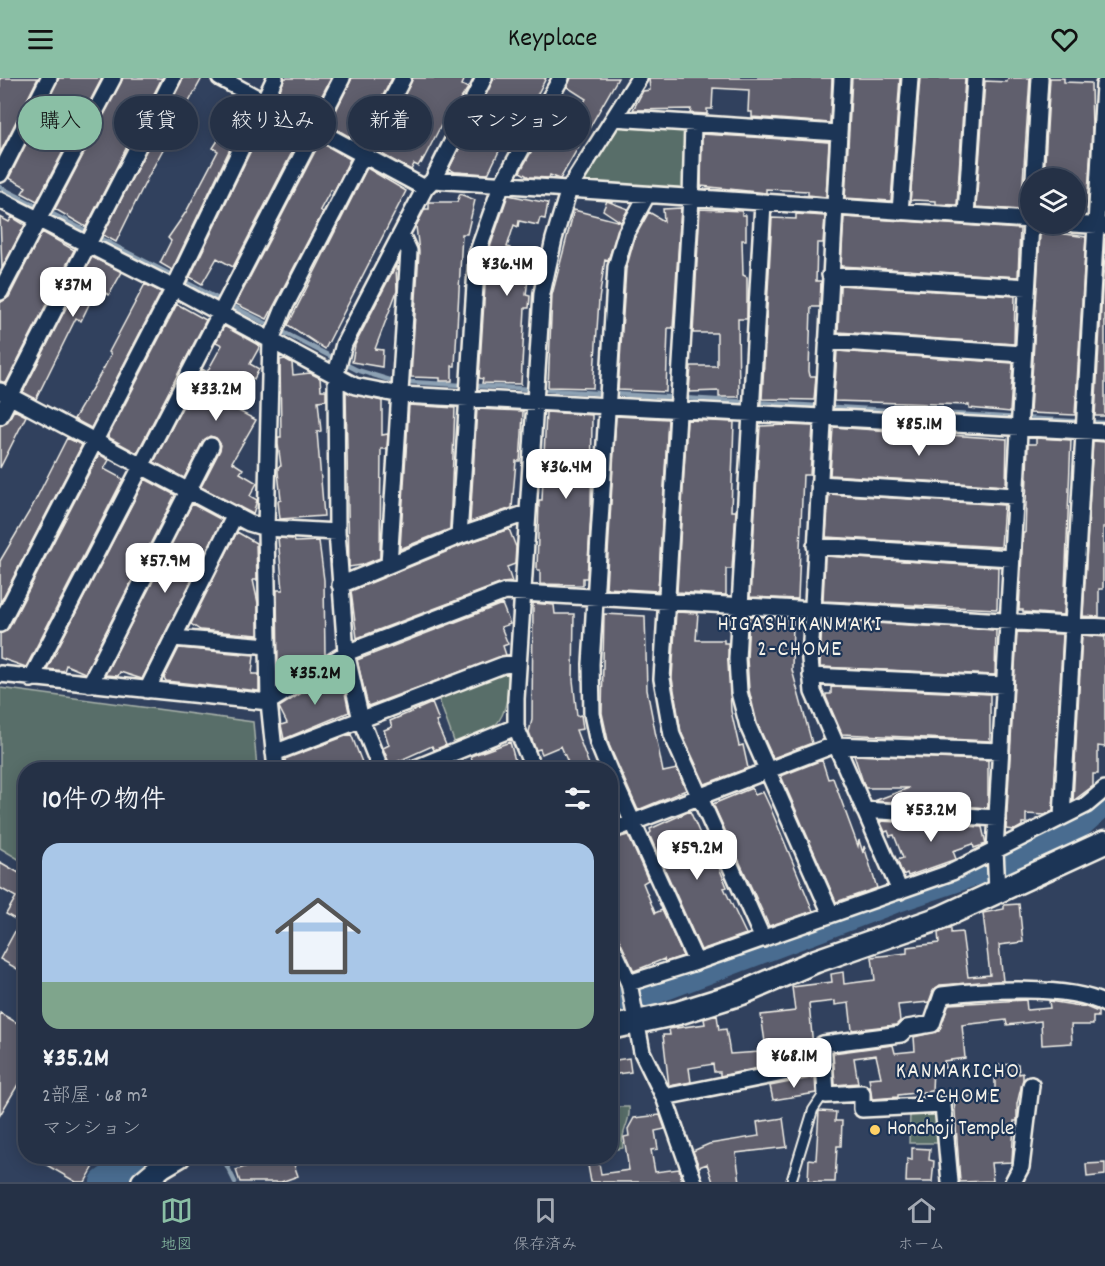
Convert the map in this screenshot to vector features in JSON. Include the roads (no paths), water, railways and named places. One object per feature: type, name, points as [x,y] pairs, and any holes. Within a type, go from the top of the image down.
[{"type":"street","points":[[0,174],[49,78]]},
{"type":"street","points":[[0,292],[113,78]]},
{"type":"street","points":[[0,416],[5,394],[87,246],[173,78]]},
{"type":"street","points":[[220,78],[256,96]]},
{"type":"street","points":[[266,96],[275,78]]},
{"type":"street","points":[[333,96],[342,78]]},
{"type":"street","points":[[275,762],[269,702],[266,528],[271,340],[284,308],[403,78]]},
{"type":"street","points":[[378,762],[361,720],[346,653],[337,532],[336,374],[344,344],[484,78]]},
{"type":"street","points":[[459,536],[477,254],[501,186],[561,78]]},
{"type":"street","points":[[531,762],[516,727],[517,663],[524,592],[542,293],[554,239],[569,189],[639,78]]},
{"type":"street","points":[[842,78],[811,610],[811,676],[813,692],[834,745],[900,891]]},
{"type":"street","points":[[900,212],[910,78]]},
{"type":"street","points":[[966,215],[975,78]]},
{"type":"street","points":[[1035,168],[1040,78]]},
{"type":"street","points":[[1062,817],[1083,431],[1100,226],[1105,85],[1094,78]]},
{"type":"street","points":[[615,118],[838,133]]},
{"type":"street","points":[[693,124],[691,198],[676,409],[662,679],[672,735],[763,939]]},
{"type":"street","points":[[336,139],[429,184],[569,189],[966,215],[1020,221]]},
{"type":"street","points":[[0,624],[174,288],[240,150]]},
{"type":"street","points":[[31,679],[305,150]]},
{"type":"street","points":[[606,762],[598,743],[592,714],[591,664],[616,267],[626,233],[647,195]]},
{"type":"street","points":[[0,200],[174,288],[355,386],[401,395],[1105,432]]},
{"type":"street","points":[[763,203],[737,659],[739,692],[748,726],[831,914]]},
{"type":"street","points":[[389,564],[409,251],[402,234]]},
{"type":"street","points":[[997,891],[995,850],[1030,234]]},
{"type":"street","points":[[830,275],[1027,287]]},
{"type":"street","points":[[827,341],[1023,354]]},
{"type":"street","points":[[5,394],[235,515],[266,528],[337,532]]},
{"type":"street","points":[[90,684],[211,446]]},
{"type":"street","points":[[819,484],[1015,496]]},
{"type":"street","points":[[340,585],[459,536],[528,513]]},
{"type":"street","points":[[147,690],[235,515]]},
{"type":"street","points":[[815,546],[1011,558]]},
{"type":"street","points":[[0,674],[269,702],[346,653],[505,592],[1105,627]]},
{"type":"street","points":[[173,638],[268,646]]},
{"type":"street","points":[[274,753],[503,665],[517,663]]},
{"type":"street","points":[[811,676],[1004,685]]},
{"type":"street","points":[[431,762],[516,727]]},
{"type":"street","points":[[618,828],[834,745],[1001,751]]},
{"type":"street","points":[[618,789],[696,962]]},
{"type":"street","points":[[629,983],[763,939],[952,872],[1086,805],[1105,789]]},
{"type":"street","points":[[864,810],[997,818]]},
{"type":"street","points":[[618,1026],[678,1013],[742,993],[816,961],[940,918],[1105,842]]},
{"type":"street","points":[[618,958],[629,983],[642,1052],[664,1097],[694,1182]]},
{"type":"street","points":[[950,1182],[943,1105],[862,1109],[862,1093],[826,1095],[823,1044],[901,1034],[907,1028],[932,1024],[942,995],[1031,991],[1074,994],[1105,1004]]},
{"type":"street","points":[[664,1097],[823,1065]]},
{"type":"street","points":[[1013,1182],[1021,1167],[1031,1085]]},
{"type":"street","points":[[143,1182],[165,1164]]},
{"type":"lane","points":[[791,1182],[813,1110],[826,1092]]},
{"type":"waterway","points":[[0,187],[357,370],[393,381],[1105,423]]},
{"type":"waterway","points":[[618,1000],[652,992],[892,901],[1038,851],[1076,828],[1105,802]]},
{"type":"waterway","points":[[103,1182],[128,1164]]},
{"type":"waterway","points":[[226,1164],[235,1182]]},
{"type":"place","name":"Honchoji Temple","points":[[875,1130]]},
{"type":"district","name":"HIGASHIKANMAKI 2-CHOME","points":[[800,638]]},
{"type":"district","name":"KANMAKICHO 2-CHOME","points":[[958,1084]]}]
